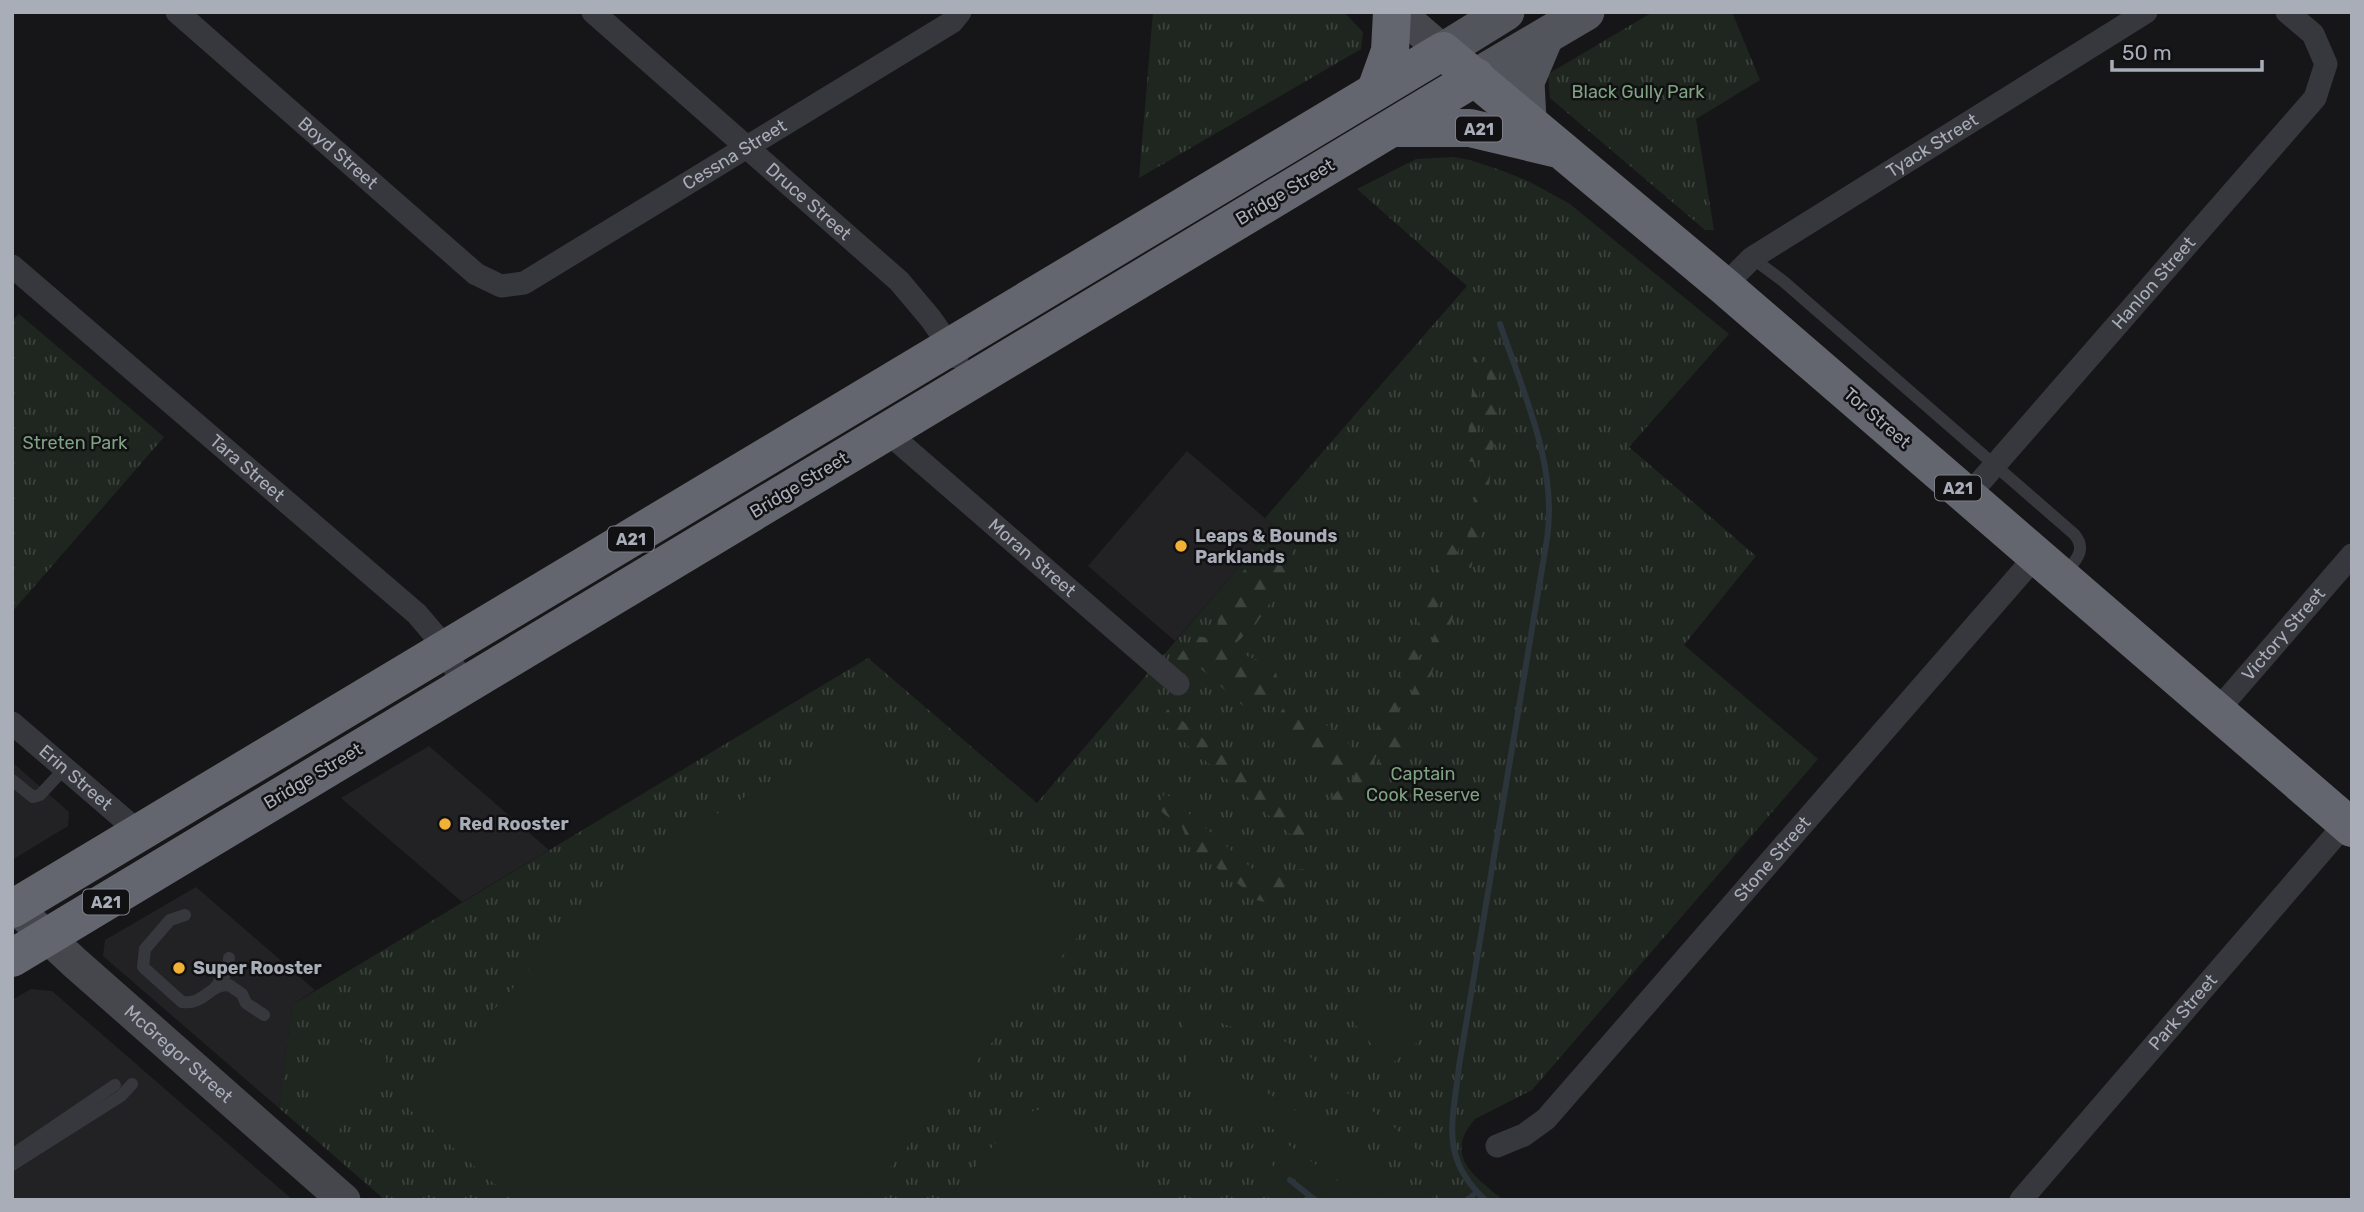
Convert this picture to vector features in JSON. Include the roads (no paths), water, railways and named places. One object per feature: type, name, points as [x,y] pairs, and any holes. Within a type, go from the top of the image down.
[{"type":"highway","points":[[1376,90],[1390,51],[1392,12]]},
{"type":"highway","name":"A21","points":[[13,907],[140,834],[1443,51]]},
{"type":"highway","name":"Tor Street","points":[[1443,51],[1724,286],[2349,825]]},
{"type":"highway","name":"Bridge Street","points":[[12,958],[1476,78]]},
{"type":"highway","name":"A21","points":[[1393,128],[1470,128],[1563,151]]},
{"type":"main road","points":[[1443,51],[1506,12]]},
{"type":"main road","name":"Bridge Street","points":[[1476,78],[1586,12]]},
{"type":"main road","points":[[1528,120],[1526,82],[1545,37]]},
{"type":"street","name":"Boyd Street","points":[[177,12],[476,274],[501,286]]},
{"type":"street","name":"Druce Street","points":[[593,12],[900,281],[931,319],[971,381]]},
{"type":"street","name":"Cessna Street","points":[[501,286],[524,283],[952,22],[960,12]]},
{"type":"street","name":"Tor Street","points":[[1398,12],[1443,51]]},
{"type":"street","name":"Tyack Street","points":[[1724,286],[1752,258],[2146,12]]},
{"type":"street","name":"Hanlon Street","points":[[1968,497],[2315,98],[2326,64],[2313,34],[2287,12]]},
{"type":"street","name":"Tara Street","points":[[12,266],[417,614],[466,685]]},
{"type":"street","name":"Moran Street","points":[[887,432],[1178,684]]},
{"type":"street","name":"Victory Street","points":[[2216,712],[2352,555]]},
{"type":"street","name":"Stone Street","points":[[1497,1146],[1524,1135],[1546,1119],[2048,567]]},
{"type":"street","name":"Erin Street","points":[[12,723],[140,834]]},
{"type":"street","name":"Park Street","points":[[2021,1200],[2349,825]]},
{"type":"street","name":"McGregor Street","points":[[13,907],[344,1200]]},
{"type":"lane","points":[[1752,258],[1794,290],[1996,464],[2078,539],[2081,544],[2080,553],[2048,567]]},
{"type":"lane","points":[[12,780],[33,797],[40,795],[65,768]]},
{"type":"lane","points":[[185,915],[170,920],[145,948],[143,967],[182,1002],[197,1002],[222,985],[236,989],[246,1003],[264,1015]]},
{"type":"lane","points":[[215,988],[228,970],[229,958]]},
{"type":"lane","points":[[12,1165],[121,1096],[132,1084]]},
{"type":"lane","points":[[12,1155],[115,1085]]},
{"type":"waterway","points":[[1485,1200],[1461,1169],[1452,1138],[1452,1122],[1547,539],[1549,512],[1548,484],[1536,430],[1500,324]]},
{"type":"waterway","points":[[1290,1180],[1315,1200]]},
{"type":"waterway","points":[[1467,1200],[1477,1192]]},
{"type":"place","name":"Leaps & Bounds Parklands","points":[[1181,546]]},
{"type":"place","name":"Red Rooster","points":[[445,824]]},
{"type":"place","name":"Super Rooster","points":[[179,968]]},
{"type":"park label","name":"Black Gully Park","points":[[1638,92]]},
{"type":"park label","name":"Streten Park","points":[[75,443]]},
{"type":"park label","name":"Captain Cook Reserve","points":[[1423,784]]}]
